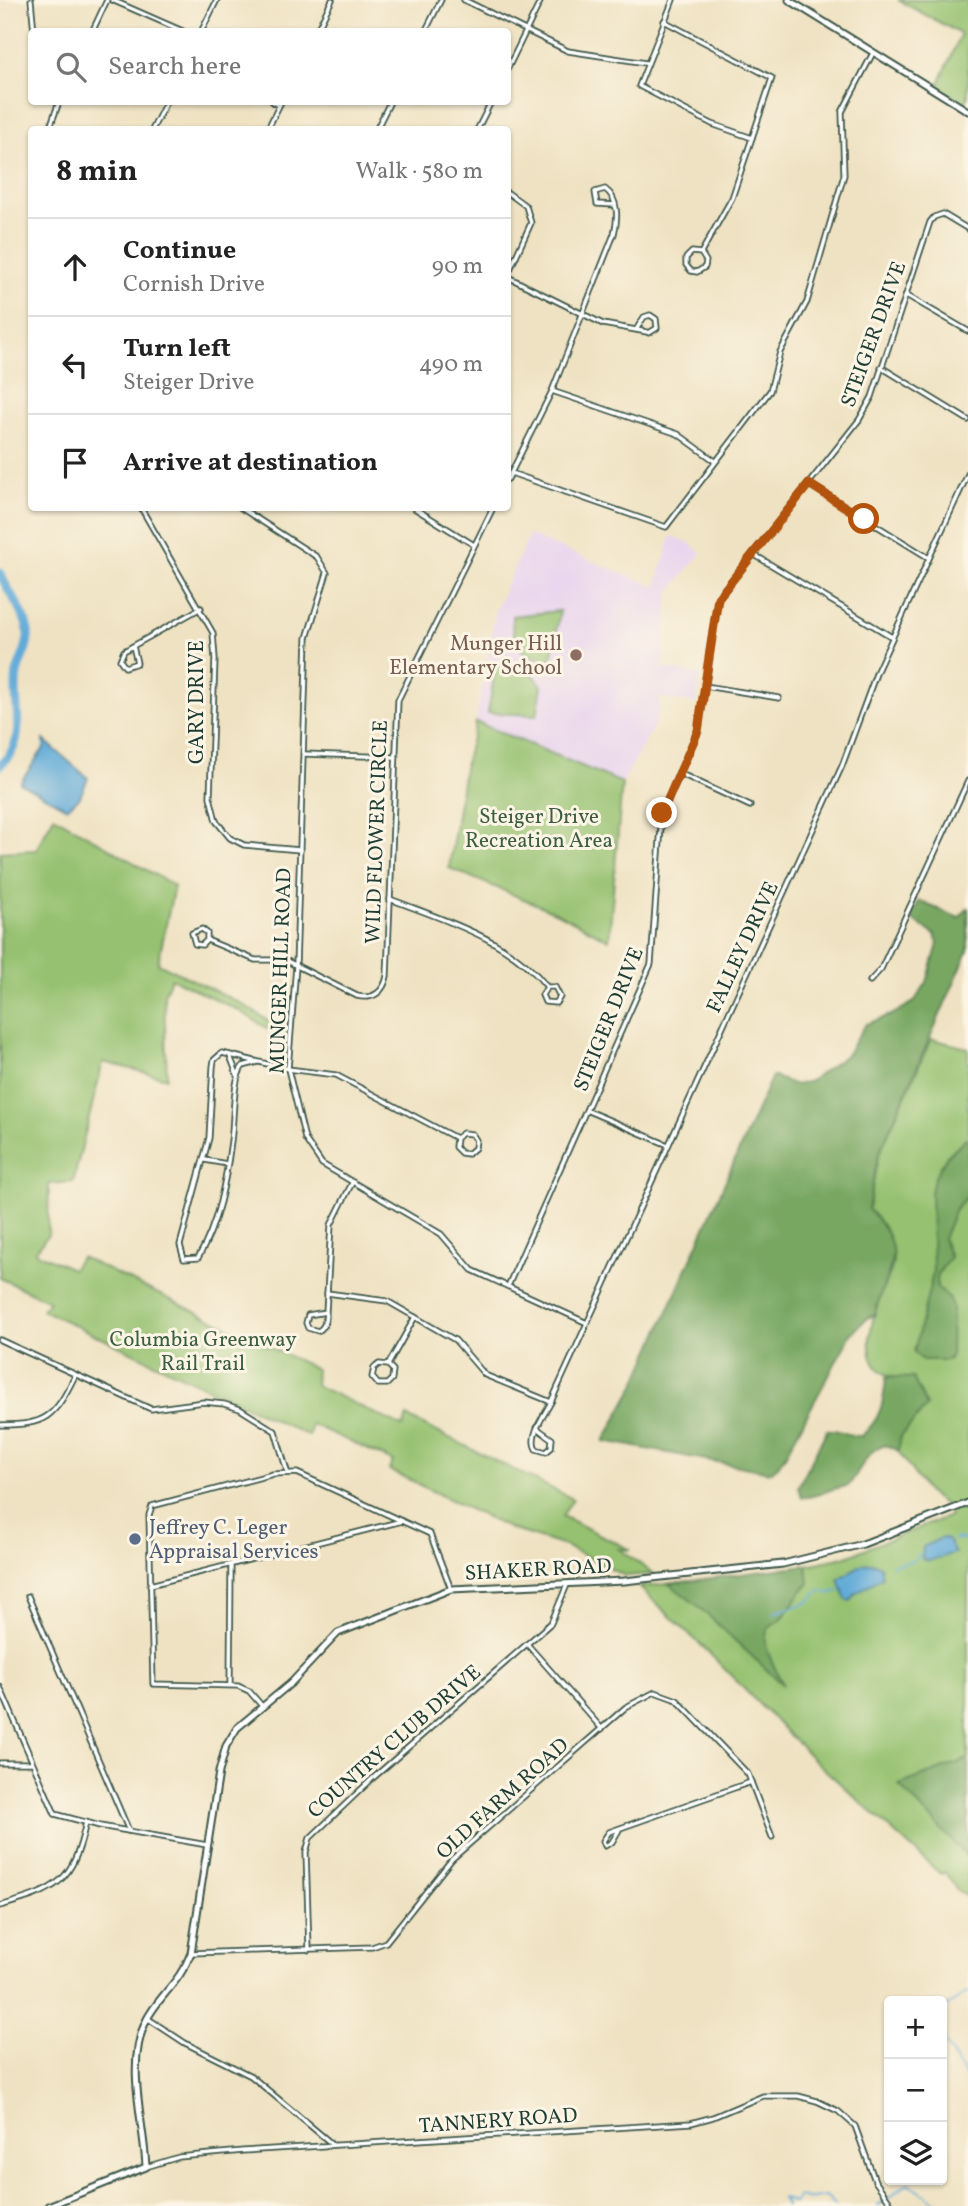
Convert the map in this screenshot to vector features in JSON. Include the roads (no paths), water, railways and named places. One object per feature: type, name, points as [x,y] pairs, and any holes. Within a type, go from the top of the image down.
[{"type":"street","points":[[31,0],[34,28]]},
{"type":"street","points":[[94,28],[110,0],[176,28]]},
{"type":"street","points":[[203,28],[217,0]]},
{"type":"street","points":[[318,28],[332,0]]},
{"type":"street","points":[[427,28],[441,0]]},
{"type":"street","points":[[464,0],[568,51],[646,63]]},
{"type":"street","points":[[511,62],[541,0]]},
{"type":"street","points":[[673,0],[639,86],[712,124],[752,138]]},
{"type":"street","points":[[789,0],[968,111]]},
{"type":"street","points":[[664,21],[772,78],[729,204],[701,253]]},
{"type":"street","points":[[615,205],[597,204],[595,192],[607,190],[615,205],[614,234],[552,391],[511,473],[666,527],[770,390],[780,352],[803,312],[844,175],[842,112],[873,53]]},
{"type":"street","points":[[50,126],[58,105]]},
{"type":"street","points":[[154,126],[164,105]]},
{"type":"street","points":[[269,126],[279,105]]},
{"type":"street","points":[[378,126],[388,105]]},
{"type":"street","points":[[479,126],[490,105]]},
{"type":"street","points":[[511,196],[526,206],[531,223],[511,269]]},
{"type":"street","name":"STEIGER DRIVE","points":[[508,1286],[651,964],[662,813],[698,731],[718,598],[859,420],[872,397],[927,228],[934,217],[943,214],[968,229]]},
{"type":"street","points":[[692,252],[701,253],[706,261],[705,267],[697,272],[691,271],[686,265],[687,256],[692,252]]},
{"type":"street","points":[[511,278],[603,324],[636,330],[654,331],[658,325],[656,318],[650,315],[644,317],[636,330]]},
{"type":"street","points":[[905,295],[968,331]]},
{"type":"street","points":[[881,367],[968,420]]},
{"type":"street","points":[[552,391],[678,434],[715,461]]},
{"type":"street","name":"FALLEY DRIVE","points":[[538,1429],[842,765],[892,637],[968,474]]},
{"type":"street","points":[[809,484],[929,558]]},
{"type":"street","name":"GARY DRIVE","points":[[143,511],[210,624],[215,650],[210,797],[214,816],[226,834],[244,845],[300,849]]},
{"type":"street","name":"MUNGER HILL ROAD","points":[[246,511],[317,557],[326,569],[326,578],[308,631],[296,966],[288,1069],[308,1147],[322,1164],[434,1229],[472,1270],[587,1323]]},
{"type":"street","points":[[419,511],[474,545]]},
{"type":"street","name":"WILD FLOWER CIRCLE","points":[[207,940],[251,958],[282,959],[357,996],[366,998],[379,993],[387,976],[396,710],[402,691],[491,511]]},
{"type":"street","points":[[752,554],[892,637]]},
{"type":"street","points":[[133,646],[137,663],[125,667],[120,656],[133,646],[201,608]]},
{"type":"street","points":[[705,686],[779,698]]},
{"type":"street","points":[[304,754],[394,757]]},
{"type":"street","points":[[679,773],[750,806]]},
{"type":"street","points":[[870,981],[881,970],[968,781]]},
{"type":"street","points":[[390,899],[497,946],[530,968],[547,987],[559,991],[560,999],[554,1004],[543,999],[547,987]]},
{"type":"street","points":[[197,929],[204,929],[207,940],[202,945],[195,944],[192,933],[197,929]]},
{"type":"street","points":[[228,1054],[234,1060],[237,1077],[227,1164],[215,1214],[202,1250],[193,1261],[184,1259],[180,1245],[205,1160],[213,1067],[218,1056],[228,1054],[288,1069],[346,1079],[456,1138]]},
{"type":"street","points":[[237,1077],[243,1066],[258,1062]]},
{"type":"street","points":[[588,1111],[668,1145]]},
{"type":"street","points":[[461,1133],[470,1133],[475,1138],[476,1146],[470,1153],[461,1153],[455,1147],[456,1138],[461,1133]]},
{"type":"street","points":[[205,1160],[227,1164]]},
{"type":"street","points":[[326,1312],[308,1315],[307,1327],[314,1331],[322,1329],[326,1312],[331,1225],[352,1182]]},
{"type":"street","points":[[327,1293],[374,1297],[455,1340],[485,1375],[551,1402]]},
{"type":"street","points":[[388,1365],[415,1317]]},
{"type":"street","points":[[0,1340],[151,1409],[204,1402],[240,1409],[275,1431],[287,1471]]},
{"type":"street","points":[[379,1364],[388,1365],[393,1372],[392,1379],[387,1384],[378,1384],[372,1377],[373,1370],[379,1364]]},
{"type":"street","points":[[0,1426],[31,1425],[45,1419],[55,1410],[75,1376]]},
{"type":"street","points":[[538,1429],[552,1439],[551,1448],[545,1451],[539,1452],[533,1446],[538,1429]]},
{"type":"street","points":[[262,1706],[244,1687],[153,1684],[150,1585],[152,1506],[287,1471],[433,1537],[451,1589]]},
{"type":"street","name":"SHAKER ROAD","points":[[146,2167],[136,2050],[147,2018],[181,1976],[191,1954],[207,1845],[226,1746],[237,1728],[291,1683],[346,1628],[418,1604],[451,1589],[660,1578],[819,1557],[898,1531],[968,1503]]},
{"type":"street","points":[[150,1585],[402,1521]]},
{"type":"street","points":[[230,1566],[230,1685]]},
{"type":"street","name":"COUNTRY CLUB DRIVE","points":[[309,1950],[306,1852],[310,1838],[373,1778],[556,1617],[568,1583]]},
{"type":"street","points":[[28,1596],[129,1831]]},
{"type":"street","points":[[527,1644],[602,1729]]},
{"type":"street","points":[[0,1687],[55,1814],[207,1845]]},
{"type":"street","name":"OLD FARM ROAD","points":[[191,1954],[372,1947],[386,1942],[452,1859],[645,1694],[655,1692],[677,1700],[748,1774],[772,1837]]},
{"type":"street","points":[[0,1763],[31,1763]]},
{"type":"street","points":[[619,1830],[610,1845],[603,1844],[606,1835],[619,1830],[751,1782]]},
{"type":"street","points":[[0,1906],[46,1892],[65,1879],[80,1849],[86,1822]]},
{"type":"street","points":[[147,2018],[185,2043],[251,2076],[334,2146]]},
{"type":"street","name":"TANNERY ROAD","points":[[48,2206],[178,2157],[691,2123],[713,2117],[758,2097],[798,2096],[834,2109],[855,2126],[875,2181],[892,2204]]},
{"type":"water","points":[[44,740],[88,778],[80,797],[67,808],[20,783],[44,748]]},
{"type":"water","points":[[941,1538],[948,1540],[955,1553],[929,1561],[922,1559],[923,1547]]},
{"type":"water","points":[[875,1563],[880,1566],[882,1577],[855,1594],[851,1601],[846,1600],[839,1579],[863,1564]]},
{"type":"waterway","points":[[0,573],[23,615],[28,631],[26,647],[17,673],[18,722],[15,744],[0,765]]},
{"type":"waterway","points":[[954,1540],[960,1538],[968,1541]]},
{"type":"waterway","points":[[891,1565],[913,1561],[921,1554]]},
{"type":"waterway","points":[[773,1613],[807,1603],[819,1591],[831,1593],[841,1590]]},
{"type":"waterway","points":[[947,2007],[968,1992]]},
{"type":"waterway","points":[[947,2046],[968,2081]]},
{"type":"waterway","points":[[878,2206],[908,2183],[941,2206]]},
{"type":"waterway","points":[[786,2206],[782,2198],[794,2203],[798,2196],[806,2199],[826,2196],[836,2206]]},
{"type":"place","name":"Munger Hill Elementary School","points":[[576,655]]},
{"type":"place","name":"Jeffrey C. Leger Appraisal Services","points":[[135,1539]]},
{"type":"park label","name":"Steiger Drive Recreation Area","points":[[539,828]]},
{"type":"park label","name":"Columbia Greenway Rail Trail","points":[[203,1351]]}]
